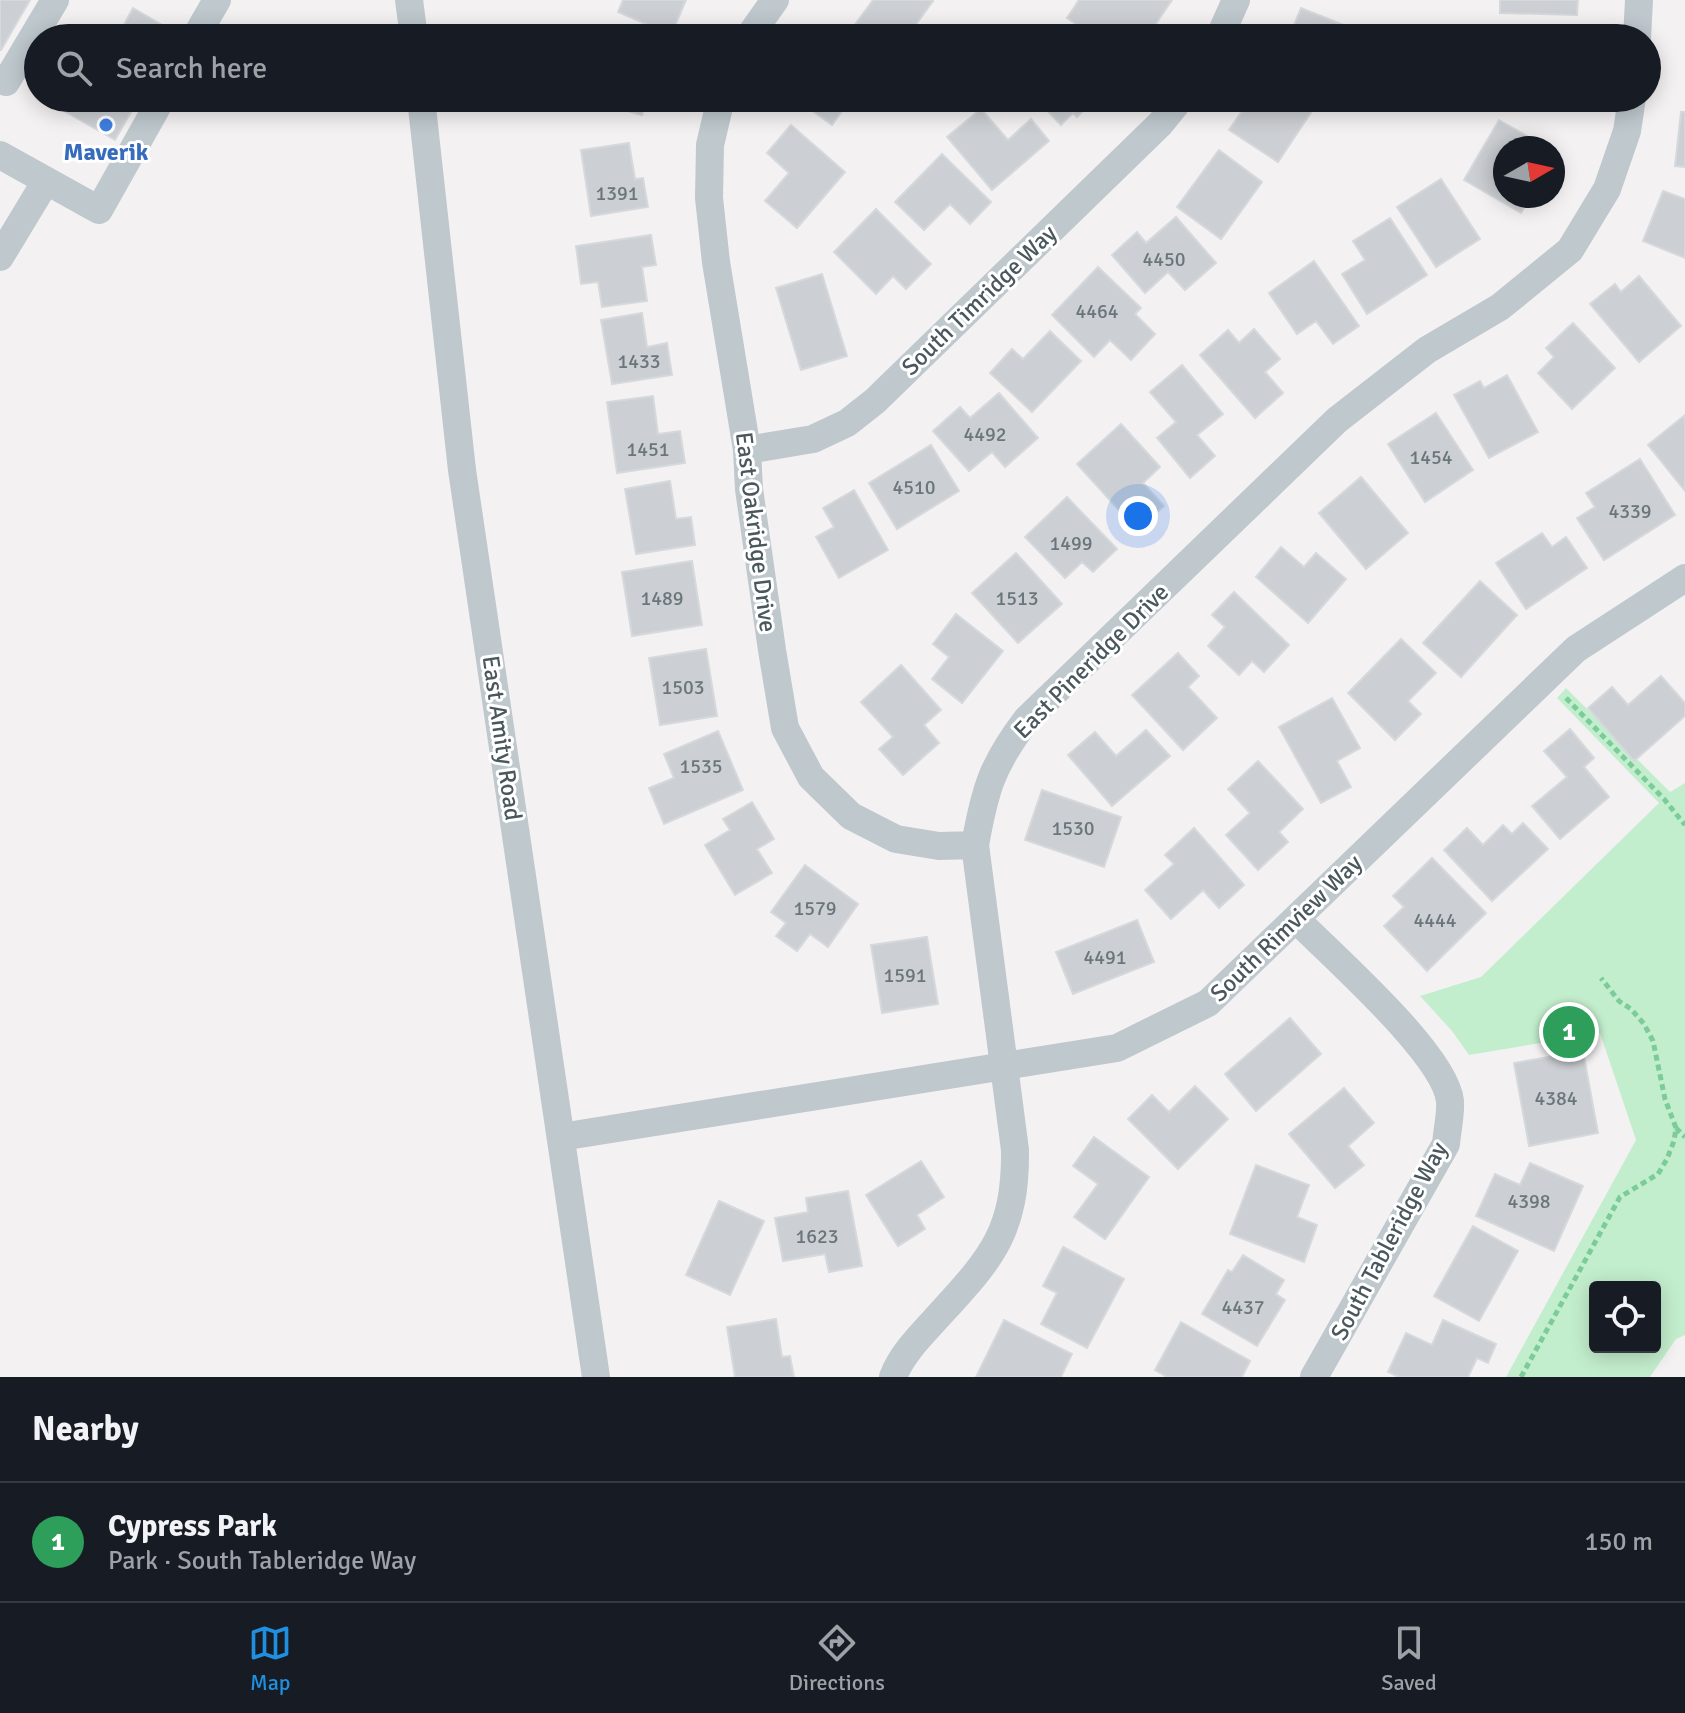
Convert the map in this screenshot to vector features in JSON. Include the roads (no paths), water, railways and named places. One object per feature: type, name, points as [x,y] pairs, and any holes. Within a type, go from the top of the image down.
[{"type":"street","points":[[41,24],[55,0]]},
{"type":"street","points":[[203,24],[217,0]]},
{"type":"street","points":[[409,0],[412,24]]},
{"type":"street","points":[[758,24],[775,0]]},
{"type":"street","points":[[1225,24],[1236,0]]},
{"type":"street","points":[[1638,24],[1639,0]]},
{"type":"street","points":[[0,79],[6,82],[24,52]]},
{"type":"street","points":[[0,155],[99,210],[154,112]]},
{"type":"street","name":"East Amity Road","points":[[423,112],[462,470],[596,1377]]},
{"type":"street","name":"East Oakridge Drive","points":[[718,112],[710,145],[709,198],[785,728],[811,777],[851,816],[896,839],[939,846],[975,845]]},
{"type":"street","name":"South Timridge Way","points":[[747,450],[813,439],[847,423],[875,401],[1170,112]]},
{"type":"street","name":"East Pineridge Drive","points":[[893,1377],[915,1341],[983,1266],[1005,1229],[1015,1186],[1015,1150],[975,845],[984,796],[1002,753],[1027,719],[1337,420],[1427,350],[1500,307],[1570,250],[1607,189],[1627,131],[1630,112]]},
{"type":"street","points":[[0,257],[46,181]]},
{"type":"street","name":"South Rimview Way","points":[[561,1137],[1117,1048],[1208,1003],[1576,649],[1685,578]]},
{"type":"street","name":"South Tableridge Way","points":[[1296,919],[1412,1036],[1434,1063],[1450,1100],[1446,1144],[1314,1377]]},
{"type":"place","name":"Maverik","points":[[106,125]]},
{"type":"place","name":"Cypress Park","points":[[1569,1032]]}]
